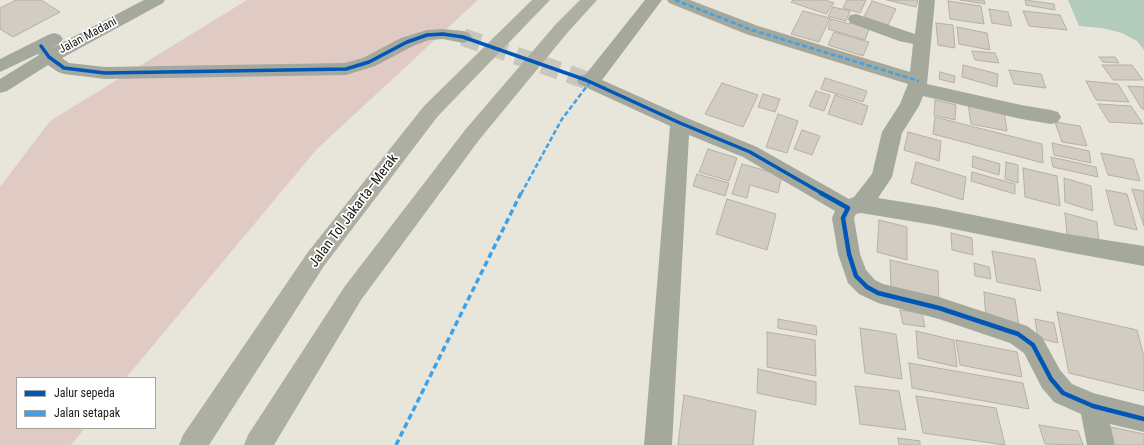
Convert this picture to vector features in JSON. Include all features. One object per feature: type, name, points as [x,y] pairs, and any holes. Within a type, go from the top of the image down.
[{"type":"highway","name":"Jalan Tol Jakarta–Merak","points":[[193,445],[316,259],[431,110],[542,0]]},
{"type":"highway","points":[[258,445],[353,293],[472,135],[562,28],[590,0]]},
{"type":"street","name":"Jalan Madani","points":[[0,87],[45,51],[126,0]]},
{"type":"street","name":"Jalan Madani","points":[[0,66],[45,51],[157,0]]},
{"type":"street","points":[[654,0],[588,81],[680,123],[750,152],[824,195],[855,206],[934,216],[1067,243],[1144,256]]},
{"type":"street","points":[[675,0],[752,30],[918,85],[1051,117]]},
{"type":"street","points":[[927,0],[918,85],[909,106],[892,132],[882,177],[843,218],[849,254],[856,276],[867,287],[878,293],[939,308],[1018,334],[1033,345],[1051,378],[1063,392],[1072,398],[1092,406],[1144,419]]},
{"type":"street","points":[[856,19],[922,41]]},
{"type":"street","points":[[45,51],[64,68],[105,73],[346,69],[369,62],[407,42],[427,35],[442,34],[463,37]]},
{"type":"street","points":[[658,445],[680,123]]},
{"type":"street","points":[[1092,406],[1101,445]]},
{"type":"shaded area","points":[[247,0],[478,0],[317,149],[127,377],[16,377],[16,429],[84,429],[71,445],[0,445],[0,187],[50,121]]},
{"type":"shaded area","points":[[1068,0],[1144,0],[1144,50],[1137,41],[1122,33],[1102,28],[1079,26]]},
{"type":"building","points":[[16,0],[41,0],[60,12],[13,37],[0,29],[0,8]]},
{"type":"building","points":[[793,0],[825,0],[834,3],[826,14],[791,2]]},
{"type":"building","points":[[847,0],[866,0],[860,13],[843,8]]},
{"type":"building","points":[[887,0],[918,0],[916,7]]},
{"type":"building","points":[[960,0],[984,0],[985,4]]},
{"type":"building","points":[[1025,0],[1054,4],[1055,10],[1026,5]]},
{"type":"building","points":[[872,1],[896,9],[888,25],[864,17]]},
{"type":"building","points":[[948,1],[981,6],[984,24],[950,19]]},
{"type":"building","points":[[833,7],[850,11],[846,21],[828,16]]},
{"type":"building","points":[[989,9],[1008,12],[1012,26],[992,23]]},
{"type":"building","points":[[803,11],[830,18],[819,42],[791,34]]},
{"type":"building","points":[[1023,11],[1060,15],[1067,30],[1029,26]]},
{"type":"building","points":[[831,19],[850,24],[851,21],[870,26],[865,40],[828,29]]},
{"type":"building","points":[[936,23],[953,25],[955,48],[938,45]]},
{"type":"building","points":[[957,27],[987,33],[990,50],[959,44]]},
{"type":"building","points":[[834,32],[869,42],[863,56],[828,45]]},
{"type":"building","points":[[972,51],[995,53],[999,63],[975,60]]},
{"type":"building","points":[[1099,57],[1115,57],[1119,63],[1103,62]]},
{"type":"building","points":[[963,65],[998,74],[997,87],[962,77]]},
{"type":"building","points":[[1102,65],[1132,65],[1143,80],[1113,80]]},
{"type":"building","points":[[1009,70],[1041,74],[1046,88],[1014,84]]},
{"type":"building","points":[[940,72],[955,76],[954,83],[939,79]]},
{"type":"building","points":[[825,78],[867,91],[863,102],[821,89]]},
{"type":"building","points":[[1086,81],[1118,84],[1129,102],[1096,100]]},
{"type":"building","points":[[722,83],[758,95],[743,127],[705,114]]},
{"type":"building","points":[[1128,86],[1144,87],[1144,109],[1142,109]]},
{"type":"building","points":[[816,91],[830,95],[824,111],[809,106]]},
{"type":"building","points":[[763,94],[780,99],[775,112],[758,107]]},
{"type":"building","points":[[835,95],[868,106],[862,125],[828,114]]},
{"type":"building","points":[[935,100],[956,105],[955,120],[934,115]]},
{"type":"building","points":[[968,103],[1004,110],[1007,131],[971,124]]},
{"type":"building","points":[[1098,104],[1131,106],[1143,124],[1109,122]]},
{"type":"building","points":[[778,114],[798,121],[787,153],[766,147]]},
{"type":"building","points":[[935,117],[1042,144],[1043,163],[933,134]]},
{"type":"building","points":[[1055,122],[1080,126],[1087,146],[1062,142]]},
{"type":"building","points":[[802,130],[820,136],[812,155],[794,149]]},
{"type":"building","points":[[908,132],[941,141],[939,161],[904,150]]},
{"type":"building","points":[[1052,143],[1089,151],[1091,163],[1054,155]]},
{"type":"building","points":[[708,149],[737,158],[729,181],[699,172]]},
{"type":"building","points":[[1101,153],[1133,159],[1140,181],[1108,175]]},
{"type":"building","points":[[973,156],[1000,164],[999,175],[972,167]]},
{"type":"building","points":[[1051,157],[1096,167],[1098,177],[1053,167]]},
{"type":"building","points":[[916,162],[966,177],[963,200],[911,183]]},
{"type":"building","points":[[1006,162],[1018,165],[1018,183],[1005,179]]},
{"type":"building","points":[[742,164],[782,175],[778,193],[750,185],[747,198],[732,194]]},
{"type":"building","points":[[1023,168],[1057,176],[1060,206],[1025,197]]},
{"type":"building","points":[[972,172],[1015,184],[1015,194],[971,181]]},
{"type":"building","points":[[697,174],[729,183],[725,196],[693,186]]},
{"type":"building","points":[[1064,178],[1091,186],[1093,211],[1065,202]]},
{"type":"building","points":[[1132,189],[1144,191],[1144,226]]},
{"type":"building","points":[[1106,190],[1127,194],[1137,230],[1115,225]]},
{"type":"building","points":[[727,199],[776,214],[767,250],[716,234]]},
{"type":"building","points":[[1065,213],[1097,222],[1099,243],[1067,234]]},
{"type":"building","points":[[879,220],[907,227],[907,260],[877,252]]},
{"type":"building","points":[[951,233],[972,238],[973,255],[952,250]]},
{"type":"building","points":[[992,251],[1035,259],[1041,291],[997,282]]},
{"type":"building","points":[[890,260],[938,271],[939,302],[891,291]]},
{"type":"building","points":[[974,263],[989,267],[991,279],[975,276]]},
{"type":"building","points":[[984,292],[1015,299],[1019,326],[986,319]]},
{"type":"building","points":[[900,310],[922,313],[925,327],[903,324]]},
{"type":"building","points":[[1057,312],[1137,330],[1144,357],[1144,391],[1069,373]]},
{"type":"building","points":[[778,319],[816,326],[817,335],[778,328]]},
{"type":"building","points":[[1035,319],[1054,323],[1058,343],[1038,338]]},
{"type":"building","points":[[860,328],[896,334],[902,379],[865,373]]},
{"type":"building","points":[[916,331],[954,340],[957,367],[918,358]]},
{"type":"building","points":[[767,332],[815,340],[816,376],[767,367]]},
{"type":"building","points":[[956,340],[1017,352],[1022,377],[960,365]]},
{"type":"building","points":[[909,363],[1023,383],[1029,409],[912,388]]},
{"type":"building","points":[[758,369],[816,382],[816,405],[757,393]]},
{"type":"building","points":[[855,386],[899,391],[906,430],[860,424]]},
{"type":"building","points":[[684,395],[756,411],[753,445],[678,445]]},
{"type":"building","points":[[916,396],[996,408],[1005,445],[923,433]]},
{"type":"building","points":[[1039,425],[1078,431],[1083,445],[1045,444]]},
{"type":"building","points":[[1101,425],[1144,434],[1144,445],[1106,445]]},
{"type":"building","points":[[898,438],[920,441],[920,445],[899,445]]},
{"type":"tunnel","points":[[463,37],[586,80]]},
{"type":"marked path","points":[[675,0],[752,30],[919,81]]},
{"type":"marked path","points":[[396,445],[530,176],[562,119],[590,82]]},
{"type":"cycle path","points":[[41,46],[49,57],[64,68],[105,73],[346,69],[369,62],[407,42],[427,35],[443,34],[463,37],[586,80],[680,123],[750,152],[848,208],[843,218],[849,254],[856,276],[867,287],[878,293],[939,308],[1018,334],[1033,345],[1051,379],[1063,393],[1093,406],[1144,419]]}]
